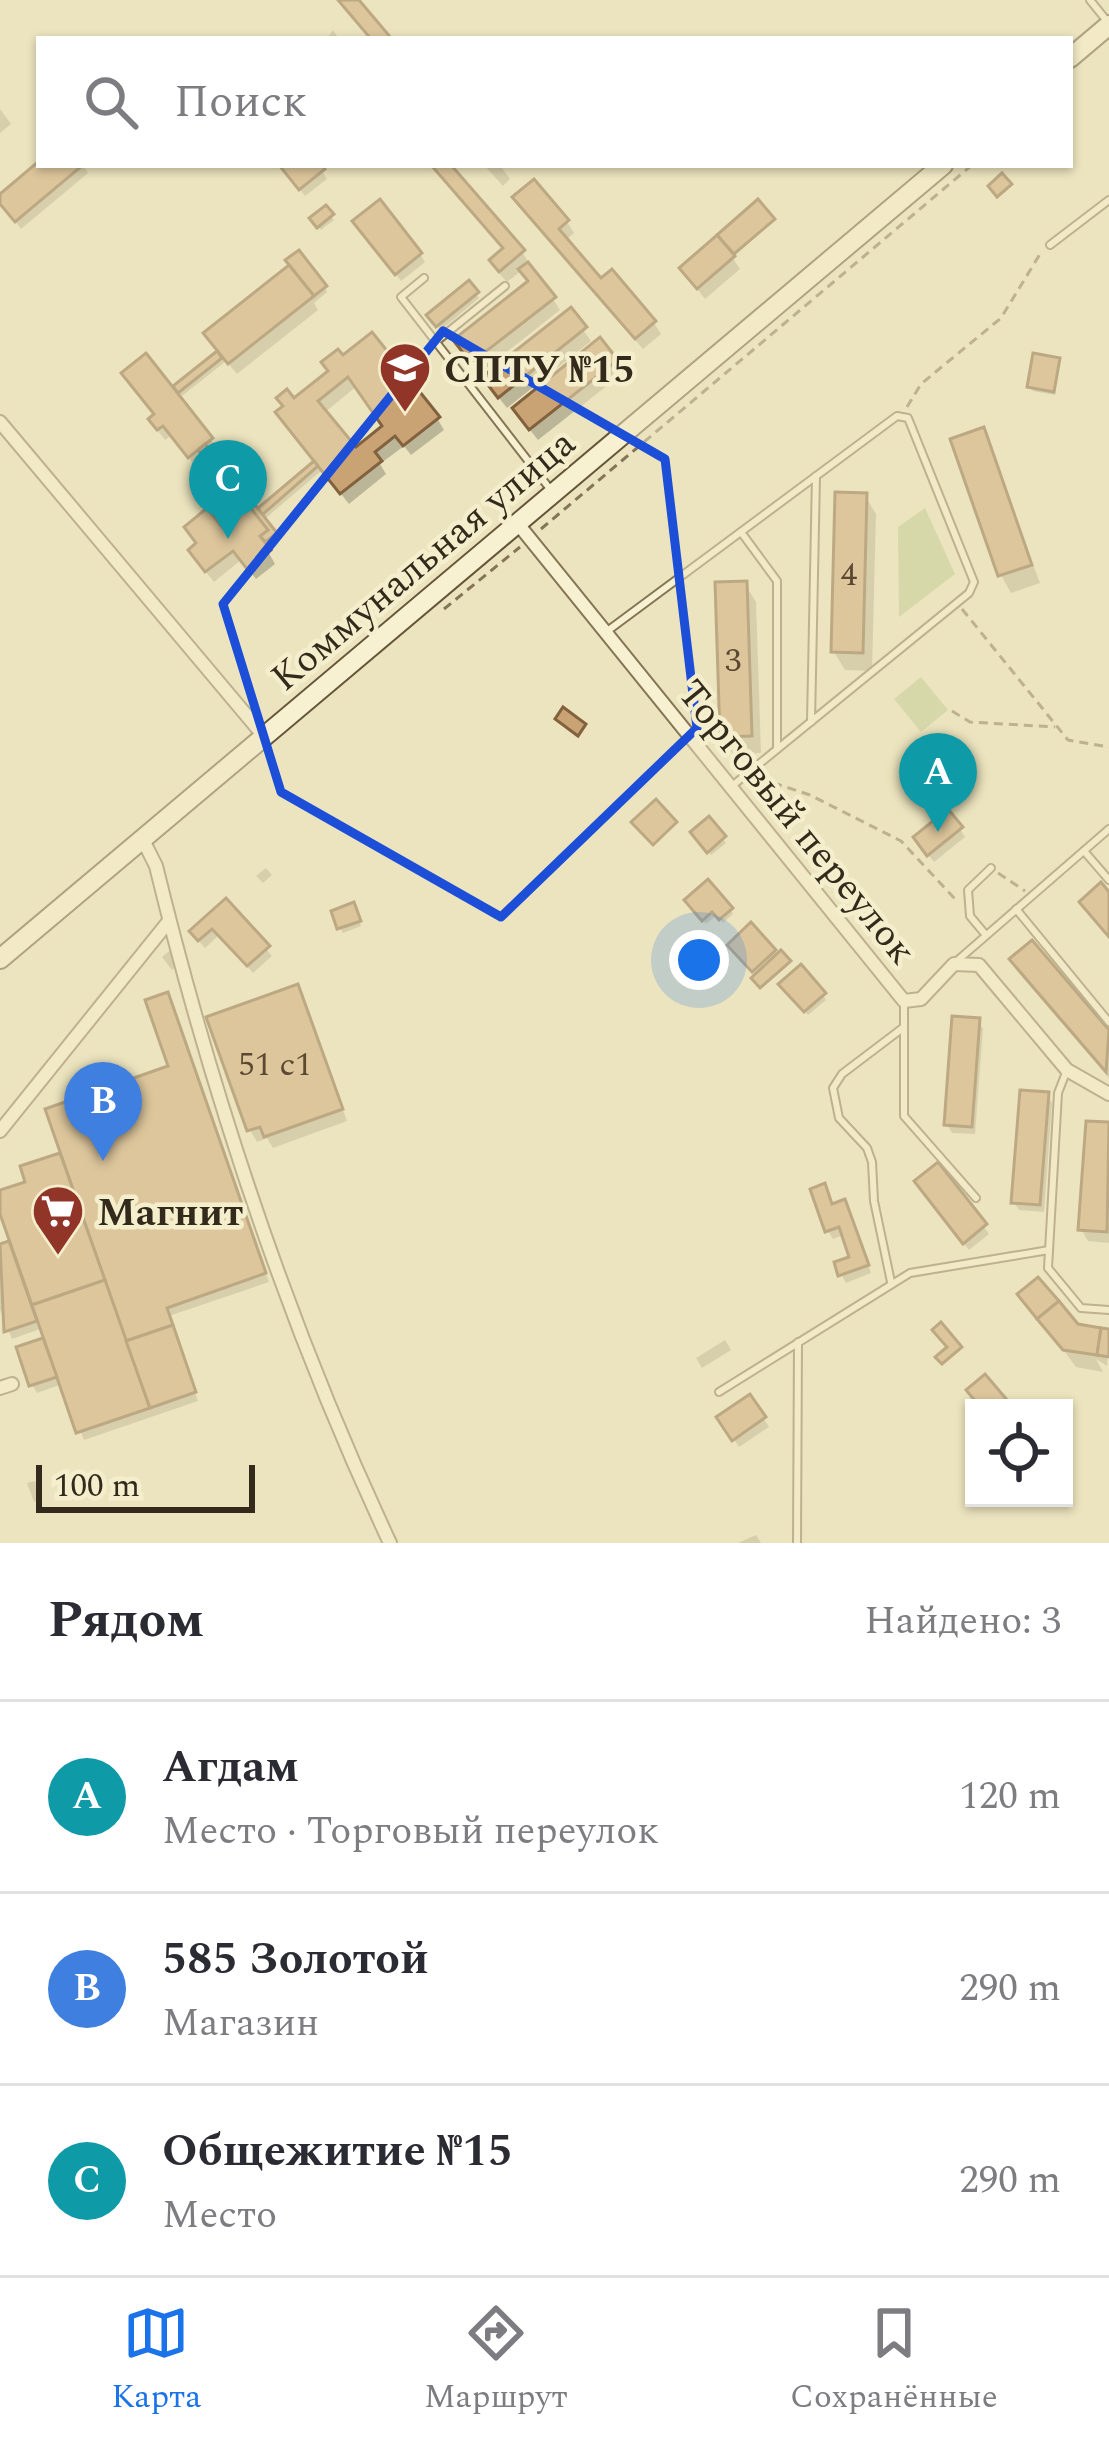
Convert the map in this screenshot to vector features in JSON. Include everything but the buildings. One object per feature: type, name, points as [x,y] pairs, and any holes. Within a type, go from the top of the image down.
[{"type":"main road","points":[[1073,55],[1109,24]]},
{"type":"main road","name":"Коммунальная улица","points":[[0,959],[262,735],[524,531],[554,494],[939,168]]},
{"type":"street","points":[[0,422],[262,735]]},
{"type":"street","name":"Торговый переулок","points":[[524,531],[904,1001],[921,998],[954,964],[979,965],[1066,1070],[1108,1093]]},
{"type":"street","points":[[142,838],[156,866],[261,1232],[333,1422],[391,1543]]},
{"type":"street","points":[[0,1131],[170,920]]},
{"type":"lane","points":[[1090,0],[1109,24]]},
{"type":"lane","points":[[1050,245],[1109,200]]},
{"type":"lane","points":[[424,278],[401,298],[554,494]]},
{"type":"lane","points":[[438,340],[505,286]]},
{"type":"lane","points":[[606,632],[904,414],[974,582],[957,603],[732,786]]},
{"type":"lane","points":[[811,722],[816,476]]},
{"type":"lane","points":[[741,532],[777,581],[777,749]]},
{"type":"lane","points":[[954,964],[1109,829]]},
{"type":"lane","points":[[1084,850],[1109,880]]},
{"type":"lane","points":[[985,934],[970,916],[968,890],[991,868]]},
{"type":"lane","points":[[1016,908],[1109,1022]]},
{"type":"lane","points":[[904,1001],[904,1115],[976,1198]]},
{"type":"lane","points":[[891,1282],[868,1148],[839,1118],[833,1088],[842,1074],[904,1027]]},
{"type":"lane","points":[[1066,1070],[1058,1093],[1048,1268],[1081,1308],[1109,1310]]},
{"type":"lane","points":[[719,1392],[910,1273],[1049,1250]]},
{"type":"lane","points":[[797,1543],[798,1342]]},
{"type":"path","points":[[441,611],[524,531],[968,168]]},
{"type":"path","points":[[904,414],[921,384],[1001,318],[1037,256],[1050,245]]},
{"type":"path","points":[[957,603],[1068,740],[1109,747]]},
{"type":"path","points":[[952,711],[970,722],[1058,727]]},
{"type":"path","points":[[746,774],[810,795],[901,841],[970,916]]},
{"type":"path","points":[[991,868],[1031,895]]},
{"type":"highlighted area","points":[[443,331],[665,459],[697,728],[501,917],[281,792],[223,604]]},
{"type":"green space","points":[[925,508],[955,574],[899,617],[898,527]]},
{"type":"green space","points":[[921,677],[948,710],[921,732],[894,699]]},
{"type":"place","name":"СПТУ №15","points":[[405,414]]},
{"type":"place","name":"Общежитие №15","points":[[228,539]]},
{"type":"place","name":"Агдам","points":[[938,832]]},
{"type":"place","name":"585 Золотой","points":[[103,1161]]},
{"type":"place","name":"Магнит","points":[[58,1257]]}]
